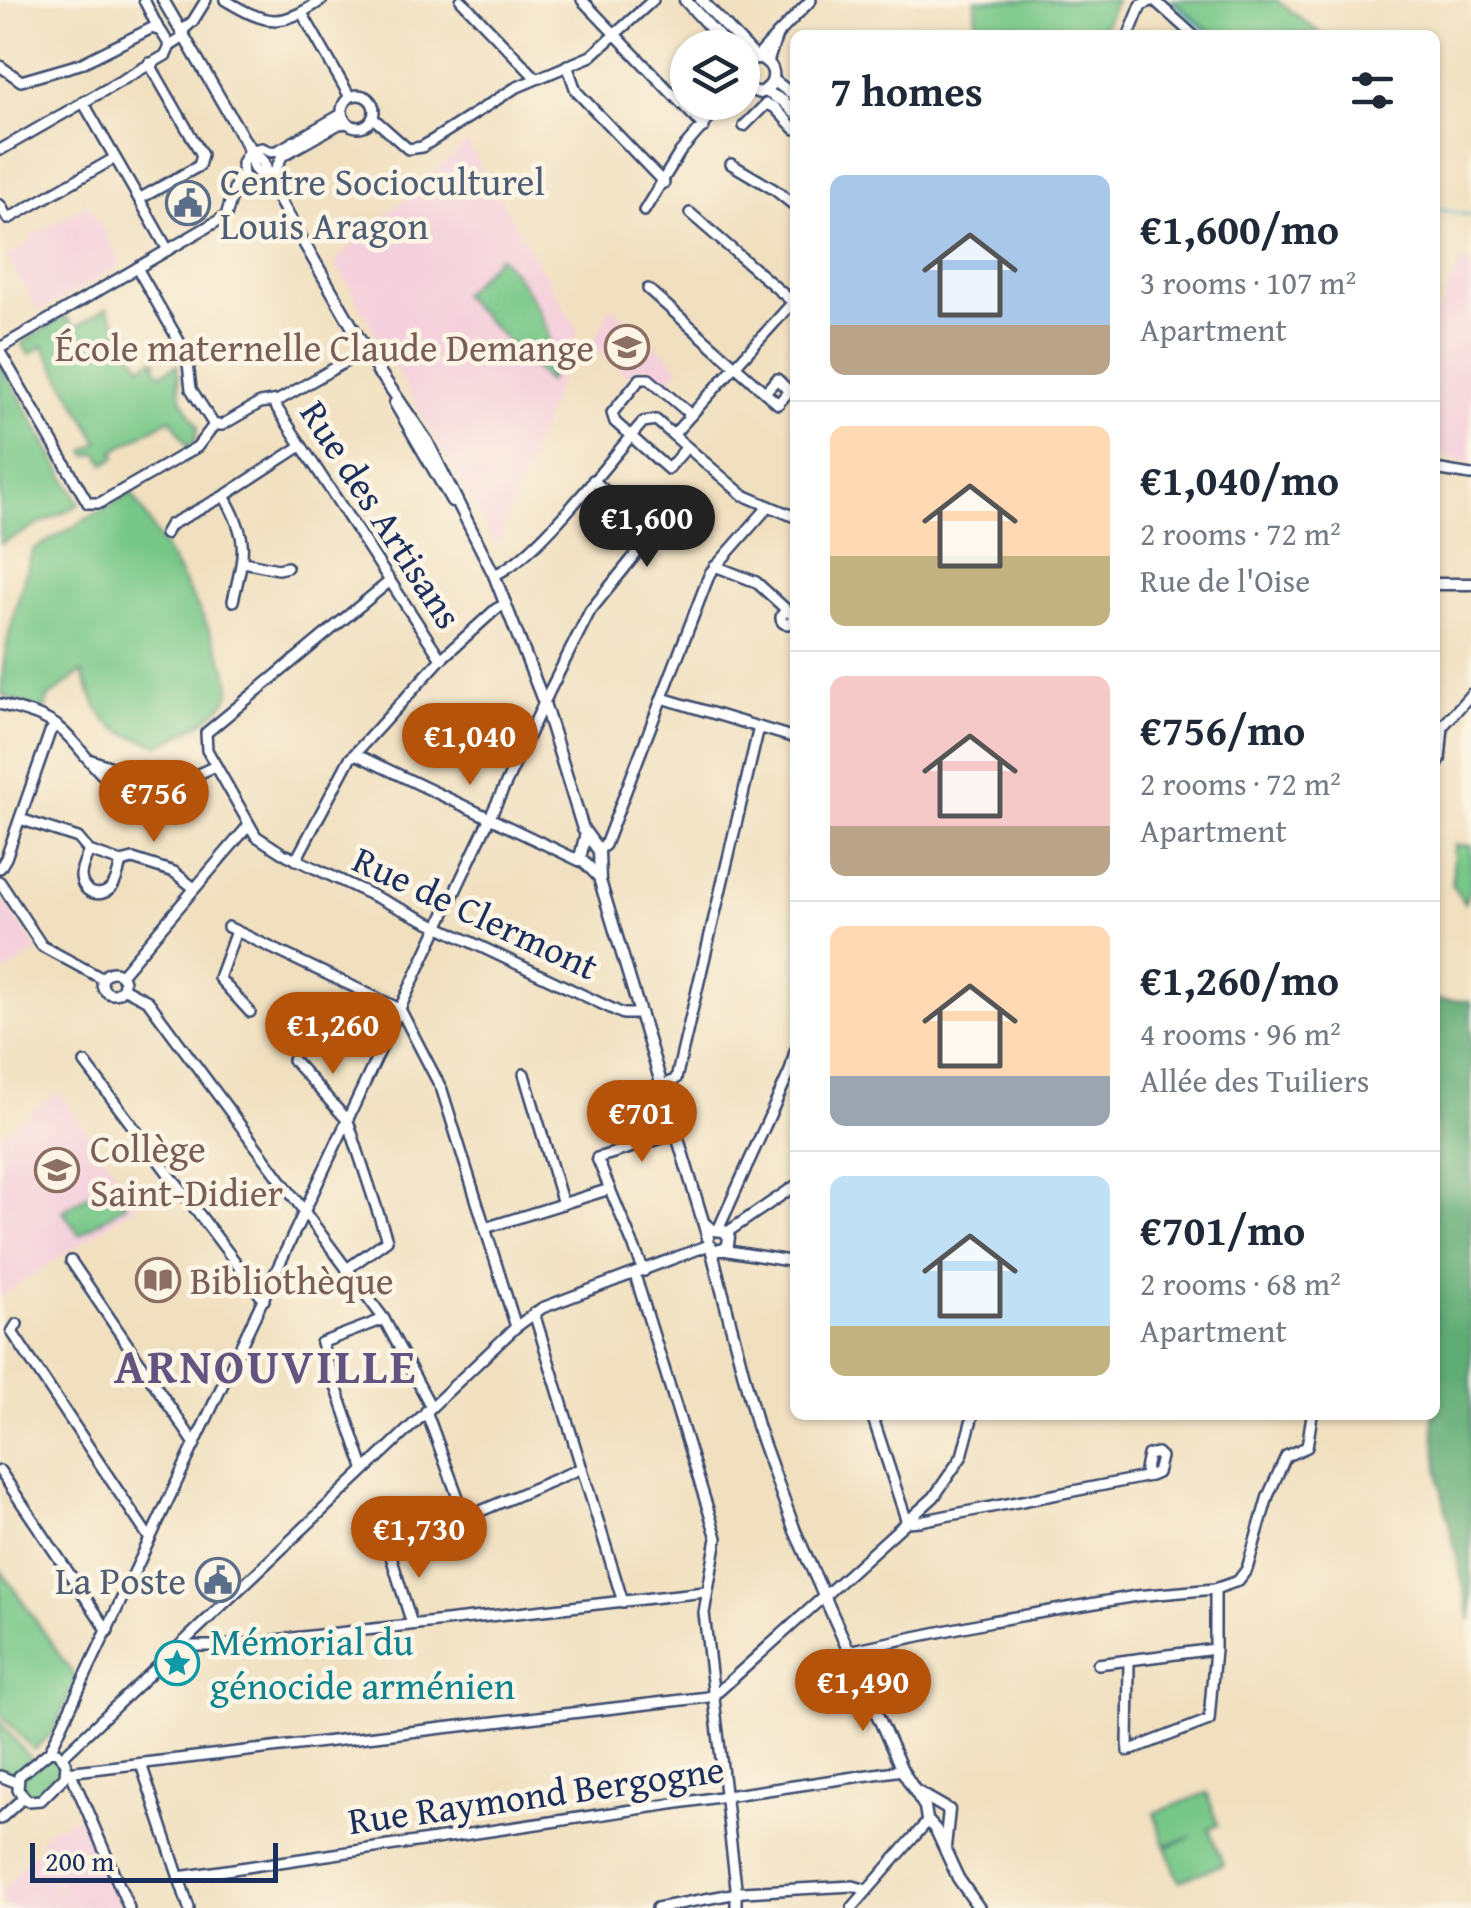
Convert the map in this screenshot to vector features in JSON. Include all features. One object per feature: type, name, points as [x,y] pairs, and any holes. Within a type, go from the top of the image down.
[{"type":"main road","points":[[163,0],[247,145],[254,168],[270,184],[494,575],[544,703],[584,830],[587,855],[600,881],[676,1134],[717,1238],[716,1270],[765,1450],[847,1652],[902,1770],[979,1908]]},
{"type":"main road","points":[[685,0],[712,30]]},
{"type":"main road","points":[[701,0],[731,30]]},
{"type":"main road","points":[[760,59],[773,70],[773,80],[765,91]]},
{"type":"main road","points":[[773,80],[790,92]]},
{"type":"main road","points":[[760,92],[765,91],[790,108]]},
{"type":"main road","points":[[1440,584],[1471,584]]},
{"type":"main road","points":[[911,1787],[950,1810],[946,1824],[947,1854]]},
{"type":"main road","points":[[929,1820],[936,1803]]},
{"type":"main road","points":[[929,1820],[946,1824]]},
{"type":"street","points":[[144,0],[170,46]]},
{"type":"street","points":[[0,150],[166,55],[206,0]]},
{"type":"street","points":[[226,0],[263,21],[302,14],[322,0]]},
{"type":"street","points":[[462,0],[536,78]]},
{"type":"street","points":[[582,0],[704,126]]},
{"type":"street","points":[[373,118],[401,145],[416,150],[483,106],[536,78],[592,56],[653,0]]},
{"type":"street","points":[[760,59],[811,0]]},
{"type":"street","points":[[1131,30],[1141,5],[1148,0],[1154,0],[1187,30]]},
{"type":"street","points":[[302,14],[350,97]]},
{"type":"street","points":[[0,66],[21,81],[80,64],[158,28]]},
{"type":"street","points":[[139,199],[198,166],[202,155],[149,63]]},
{"type":"street","points":[[568,64],[576,91],[664,183]]},
{"type":"street","points":[[350,97],[368,98],[374,107],[373,118],[364,126],[345,119],[344,104],[350,97]]},
{"type":"street","points":[[83,102],[168,250]]},
{"type":"street","points":[[744,126],[766,104],[774,106],[790,124]]},
{"type":"street","points":[[274,157],[345,119]]},
{"type":"street","points":[[644,211],[680,152],[709,120]]},
{"type":"street","points":[[247,145],[262,148],[274,157],[277,170],[270,184],[254,184],[244,176],[242,163],[247,145]]},
{"type":"street","points":[[0,206],[8,219],[116,158]]},
{"type":"street","points":[[730,164],[790,202]]},
{"type":"street","points":[[244,176],[237,180],[226,216],[0,350],[83,499],[100,503],[191,451],[214,425],[260,403],[273,402],[366,350]]},
{"type":"street","points":[[690,213],[790,299]]},
{"type":"street","points":[[137,268],[187,355],[192,389],[214,425]]},
{"type":"street","points":[[648,288],[766,392]]},
{"type":"street","points":[[673,435],[790,306]]},
{"type":"street","points":[[687,447],[668,469],[614,422],[612,413],[640,379],[649,379],[692,415]]},
{"type":"street","name":"Rue des Artisans","points":[[273,402],[441,659]]},
{"type":"street","points":[[494,575],[535,545],[631,436],[651,419],[737,491],[790,515]]},
{"type":"street","points":[[165,534],[170,525],[224,496],[301,446]]},
{"type":"street","points":[[1440,470],[1471,475]]},
{"type":"street","points":[[18,1782],[30,1766],[50,1751],[590,612],[649,538],[646,528],[594,480]]},
{"type":"street","points":[[224,496],[242,528],[242,562],[233,601]]},
{"type":"street","points":[[355,754],[489,819],[587,855],[605,844],[715,566],[768,506]]},
{"type":"street","points":[[242,562],[278,569],[288,566]]},
{"type":"street","points":[[715,566],[756,582],[789,612]]},
{"type":"street","name":"Rue de Clermont","points":[[390,582],[206,734],[207,750],[216,766],[260,841],[623,1014],[642,1014]]},
{"type":"street","points":[[288,856],[355,754],[441,659],[496,608],[506,604]]},
{"type":"street","points":[[1440,760],[1443,726],[1471,694]]},
{"type":"street","points":[[662,698],[790,736]]},
{"type":"street","points":[[0,704],[56,725],[112,784],[136,793],[145,795],[216,766]]},
{"type":"street","points":[[0,868],[50,732],[56,725]]},
{"type":"street","points":[[662,1086],[676,1080],[759,726]]},
{"type":"street","points":[[88,758],[170,786]]},
{"type":"street","points":[[20,818],[78,838],[89,851],[121,862],[133,858],[174,872],[194,888]]},
{"type":"street","points":[[250,824],[121,975],[123,988],[150,1005],[384,1319],[429,1409],[458,1500]]},
{"type":"street","points":[[89,851],[81,878],[92,894],[112,886],[121,862]]},
{"type":"street","points":[[0,882],[42,946],[103,980]]},
{"type":"street","points":[[250,1012],[219,978],[232,929],[400,1009],[442,1090],[516,1327]]},
{"type":"street","points":[[121,975],[111,972],[103,986],[110,994],[123,988]]},
{"type":"street","points":[[293,1060],[348,1121],[388,1240],[347,1270]]},
{"type":"street","points":[[85,1063],[264,1300]]},
{"type":"street","points":[[717,1238],[790,1067]]},
{"type":"street","points":[[524,1074],[563,1204]]},
{"type":"street","points":[[676,1134],[596,1158],[639,1273],[717,1538],[704,1613],[736,1908]]},
{"type":"street","points":[[485,1228],[610,1189]]},
{"type":"street","points":[[62,1757],[516,1327],[534,1313],[717,1238],[790,1189]]},
{"type":"street","points":[[717,1238],[790,1260]]},
{"type":"street","points":[[71,1261],[195,1444]]},
{"type":"street","points":[[534,1313],[623,1602]]},
{"type":"street","points":[[364,1468],[321,1343],[384,1319]]},
{"type":"street","points":[[17,1324],[12,1332],[150,1539]]},
{"type":"street","points":[[874,1420],[907,1522]]},
{"type":"street","points":[[22,1798],[41,1800],[69,1771],[708,1697],[824,1598],[947,1483],[962,1456],[972,1420]]},
{"type":"street","points":[[847,1652],[1136,1596],[1215,1589],[1238,1580],[1247,1569],[1268,1496],[1286,1456],[1308,1447],[1311,1420]]},
{"type":"street","points":[[412,1624],[389,1550],[582,1468]]},
{"type":"street","points":[[0,1471],[108,1631]]},
{"type":"street","points":[[907,1522],[1150,1476]]},
{"type":"street","points":[[1128,1660],[1128,1751],[1209,1720],[1215,1589]]},
{"type":"street","points":[[184,1642],[187,1646],[222,1646],[705,1592]]},
{"type":"street","points":[[1098,1664],[1215,1649]]},
{"type":"street","points":[[50,1751],[62,1757],[69,1771],[128,1908]]},
{"type":"street","points":[[141,1764],[189,1908]]},
{"type":"street","name":"Rue Raymond Bergogne","points":[[179,1877],[902,1770]]},
{"type":"street","points":[[0,1776],[18,1782]]},
{"type":"street","points":[[18,1782],[22,1798]]},
{"type":"street","points":[[0,1819],[22,1798]]},
{"type":"street","points":[[852,1908],[929,1820]]},
{"type":"street","points":[[657,1908],[736,1893],[854,1886],[867,1890]]},
{"type":"shaded area","points":[[467,143],[578,331],[496,547],[335,261]]},
{"type":"shaded area","points":[[88,204],[122,264],[39,312],[7,257],[31,242],[30,237]]},
{"type":"shaded area","points":[[1462,260],[1471,265],[1471,462],[1440,455],[1440,307]]},
{"type":"shaded area","name":"École maternelle Claude Demange","points":[[611,306],[680,367],[664,387],[641,367],[630,378],[593,345]]},
{"type":"shaded area","points":[[0,893],[38,951],[0,976]]},
{"type":"shaded area","name":"Collège Saint-Didier","points":[[59,1092],[138,1205],[0,1297],[0,1135]]},
{"type":"shaded area","points":[[83,1814],[123,1908],[5,1908],[0,1895],[31,1854],[43,1855],[58,1891],[62,1891],[40,1839],[45,1832]]},
{"type":"green space","points":[[975,0],[1116,0],[1102,30],[976,30]]},
{"type":"green space","points":[[1172,0],[1276,0],[1316,30],[1208,30]]},
{"type":"green space","points":[[499,256],[532,298],[547,330],[551,347],[548,382],[461,295]]},
{"type":"green space","points":[[107,308],[141,366],[155,358],[160,374],[177,365],[181,398],[198,427],[194,443],[188,447],[171,418],[114,451],[116,457],[105,464],[97,452],[88,456],[85,451],[99,442],[43,346],[29,355],[22,343],[66,316],[74,328]]},
{"type":"green space","points":[[0,362],[80,504],[0,544]]},
{"type":"green space","points":[[132,493],[208,628],[229,680],[229,695],[217,711],[160,745],[108,722],[95,704],[82,672],[48,698],[44,713],[2,695],[8,642],[33,550]]},
{"type":"green space","points":[[1454,845],[1471,846],[1471,886],[1464,903],[1452,885]]},
{"type":"green space","points":[[1440,1000],[1471,1001],[1471,1620],[1440,1483],[1433,1420],[1440,1420]]},
{"type":"green space","points":[[109,1181],[125,1205],[79,1235],[63,1211]]},
{"type":"green space","points":[[0,1569],[77,1680],[53,1732],[34,1750],[0,1714]]},
{"type":"green space","points":[[0,1721],[31,1760],[17,1774],[0,1769]]},
{"type":"green space","points":[[46,1758],[57,1762],[62,1773],[40,1796],[29,1795],[24,1790],[23,1777]]},
{"type":"green space","points":[[1207,1793],[1218,1825],[1209,1829],[1223,1864],[1179,1881],[1166,1847],[1191,1837],[1165,1845],[1154,1813]]},
{"type":"waterway","points":[[1169,0],[1204,30]]},
{"type":"waterway","points":[[1440,210],[1471,215]]},
{"type":"place","name":"Centre Socioculturel Louis Aragon","points":[[188,203]]},
{"type":"place","name":"École maternelle Claude Demange","points":[[627,347]]},
{"type":"place","name":"Collège Saint-Didier","points":[[57,1170]]},
{"type":"place","name":"Bibliothèque","points":[[158,1280]]},
{"type":"place","name":"La Poste","points":[[218,1580]]},
{"type":"place","name":"Mémorial du génocide arménien","points":[[177,1663]]},
{"type":"district","name":"ARNOUVILLE","points":[[266,1365]]}]
